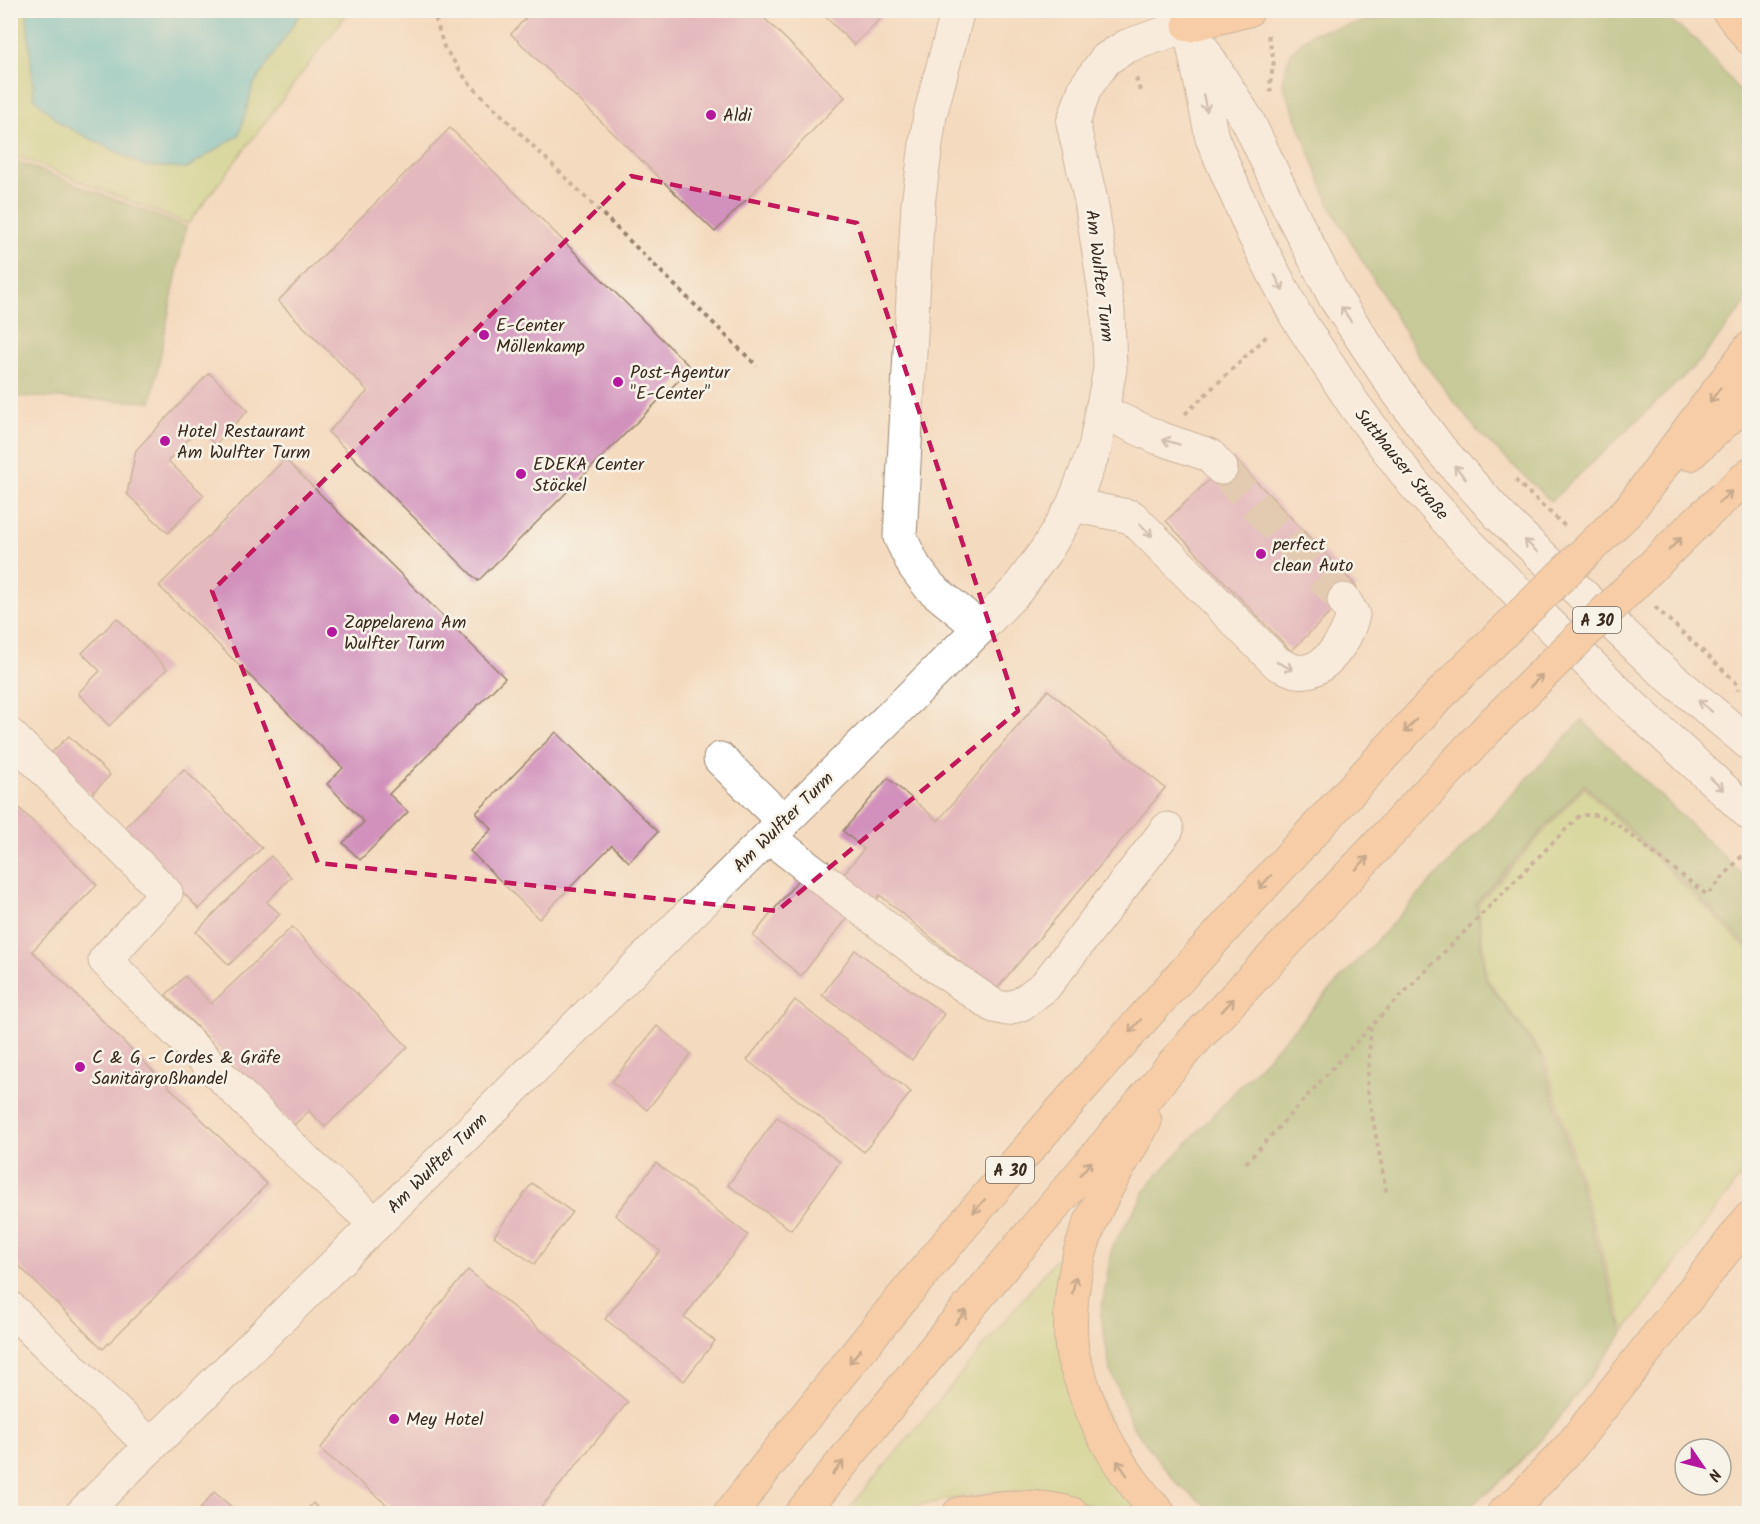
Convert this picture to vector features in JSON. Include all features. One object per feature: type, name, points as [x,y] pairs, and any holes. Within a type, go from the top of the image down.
[{"type":"highway","points":[[1728,10],[1749,38]]},
{"type":"highway","points":[[1186,18],[1258,21]]},
{"type":"highway","points":[[1629,510],[1749,348]]},
{"type":"highway","name":"A 30","points":[[730,1514],[922,1272],[1111,1053],[1305,839],[1450,684],[1629,510],[1749,398]]},
{"type":"highway","name":"A 30","points":[[801,1514],[951,1327],[1188,1047],[1494,722],[1700,519],[1749,474]]},
{"type":"highway","points":[[1159,1514],[1139,1491],[1109,1449],[1086,1400],[1072,1352],[1071,1298],[1083,1243],[1103,1193],[1188,1047]]},
{"type":"highway","points":[[1503,1514],[1520,1500],[1570,1446],[1749,1218]]},
{"type":"highway","points":[[959,1514],[995,1507],[1060,1510],[1072,1514]]},
{"type":"street","points":[[958,10],[930,115],[918,204],[900,537],[914,566],[930,587],[980,628]]},
{"type":"street","points":[[1186,18],[1248,121],[1335,298],[1394,387],[1441,450],[1499,515],[1657,666],[1749,744]]},
{"type":"street","name":"Am Wulfter Turm","points":[[92,1510],[151,1446],[980,628],[1016,591],[1047,549],[1073,505],[1095,448],[1110,369],[1108,312],[1091,201],[1073,123],[1085,88],[1106,59],[1127,46],[1186,18]]},
{"type":"street","name":"Sutthauser Straße","points":[[1186,18],[1212,138],[1244,212],[1296,316],[1355,406],[1413,483],[1466,541],[1627,701],[1749,814]]},
{"type":"street","points":[[1101,411],[1159,438],[1209,455],[1221,468]]},
{"type":"street","points":[[1073,505],[1132,517],[1278,664],[1297,671],[1312,669],[1328,659],[1340,646],[1349,630],[1353,615],[1344,600]]},
{"type":"street","points":[[10,735],[166,893],[105,960],[309,1164],[376,1224]]},
{"type":"street","points":[[720,759],[776,829],[937,967],[994,1006],[1007,1010],[1021,1004],[1045,986],[1167,829]]},
{"type":"street","points":[[10,1308],[151,1446]]},
{"type":"path","points":[[434,10],[444,47],[468,82],[757,366]]},
{"type":"path","points":[[1258,21],[1274,61],[1270,84],[1271,96]]},
{"type":"path","points":[[1246,1163],[1371,1026],[1580,815],[1598,815],[1617,824],[1707,895],[1749,847]]},
{"type":"path","points":[[1371,1026],[1366,1088],[1386,1195]]},
{"type":"highlighted area","points":[[631,176],[857,223],[1018,711],[777,911],[318,863],[212,591]]},
{"type":"green space","points":[[10,11],[349,11],[188,224],[11,154]]},
{"type":"green space","points":[[1414,11],[1657,11],[1698,41],[1741,93],[1749,114],[1750,289],[1744,305],[1700,361],[1551,501],[1480,434],[1420,358],[1330,206],[1282,81],[1291,52],[1312,33]]},
{"type":"green space","points":[[11,159],[186,227],[151,402],[11,396]]},
{"type":"green space","points":[[1582,720],[1749,881],[1749,947],[1584,784],[1476,903],[1485,979],[1541,1056],[1623,1333],[1568,1406],[1527,1455],[1482,1497],[1458,1513],[1216,1513],[1178,1485],[1133,1427],[1110,1369],[1101,1314],[1112,1247],[1150,1183]]},
{"type":"green space","points":[[1584,787],[1749,950],[1749,1165],[1625,1331],[1544,1057],[1487,979],[1478,904]]},
{"type":"green space","points":[[1075,1236],[1059,1300],[1147,1513],[1111,1513],[1060,1495],[989,1492],[914,1506],[898,1513],[845,1514]]},
{"type":"water","points":[[28,10],[302,11],[253,86],[239,135],[187,168],[144,166],[61,124],[34,98]]},
{"type":"building","name":"Aldi","points":[[533,10],[756,10],[845,97],[715,232],[511,34]]},
{"type":"building","points":[[819,10],[889,10],[854,45]]},
{"type":"building","name":"E-Center Möllenkamp","points":[[450,128],[691,368],[478,581],[328,432],[368,391],[278,301]]},
{"type":"building","points":[[209,373],[248,410],[215,445],[198,429],[168,461],[204,495],[168,533],[127,494],[136,450]]},
{"type":"building","name":"perfect clean Auto","points":[[1233,457],[1357,587],[1291,651],[1166,521]]},
{"type":"building","name":"Zappelarena Am Wulfter Turm","points":[[285,459],[505,678],[389,794],[408,812],[360,860],[343,843],[364,822],[327,784],[343,768],[159,586]]},
{"type":"building","points":[[117,618],[167,669],[109,726],[78,693],[100,671],[82,653]]},
{"type":"building","points":[[1048,690],[1165,788],[995,991],[880,895],[874,903],[842,876],[864,849],[843,831],[888,778],[938,821]]},
{"type":"building","points":[[556,732],[658,832],[629,862],[612,845],[539,919],[470,851],[492,829],[476,813]]},
{"type":"building","points":[[69,736],[110,775],[91,795],[49,755]]},
{"type":"building","points":[[184,769],[262,848],[199,909],[122,830]]},
{"type":"building","name":"C & G - Cordes & Gräfe Sanitärgroßhandel","points":[[10,799],[97,885],[32,951],[267,1184],[103,1349],[10,1257]]},
{"type":"building","points":[[271,856],[291,877],[267,902],[280,914],[229,965],[196,932]]},
{"type":"building","points":[[801,876],[850,915],[801,976],[753,936]]},
{"type":"building","points":[[292,927],[408,1047],[325,1127],[309,1111],[293,1126],[166,995],[185,976],[211,1004]]},
{"type":"building","points":[[855,950],[944,1014],[912,1060],[822,995]]},
{"type":"building","points":[[795,1000],[911,1092],[864,1152],[747,1060]]},
{"type":"building","points":[[657,1026],[691,1054],[647,1110],[612,1082]]},
{"type":"building","points":[[777,1117],[840,1162],[791,1230],[728,1185]]},
{"type":"building","points":[[656,1163],[748,1235],[684,1317],[715,1341],[684,1381],[605,1319],[660,1251],[615,1215]]},
{"type":"building","points":[[532,1183],[572,1212],[534,1264],[494,1236]]},
{"type":"building","points":[[468,1270],[628,1402],[536,1514],[398,1514],[320,1449]]},
{"type":"building","points":[[214,1492],[240,1514],[196,1514]]},
{"type":"building","points":[[313,1503],[323,1514],[303,1514]]},
{"type":"tunnel","points":[[1221,468],[1344,600]]},
{"type":"place","name":"Aldi","points":[[711,115]]},
{"type":"place","name":"E-Center Möllenkamp","points":[[484,335]]},
{"type":"place","name":"Post-Agentur \"E-Center\"","points":[[618,382]]},
{"type":"place","name":"Hotel Restaurant Am Wulfter Turm","points":[[165,441]]},
{"type":"place","name":"EDEKA Center Stöckel","points":[[521,474]]},
{"type":"place","name":"perfect clean Auto","points":[[1261,554]]},
{"type":"place","name":"Zappelarena Am Wulfter Turm","points":[[332,632]]},
{"type":"place","name":"C & G - Cordes & Gräfe Sanitärgroßhandel","points":[[80,1067]]},
{"type":"place","name":"Mey Hotel","points":[[394,1419]]}]
